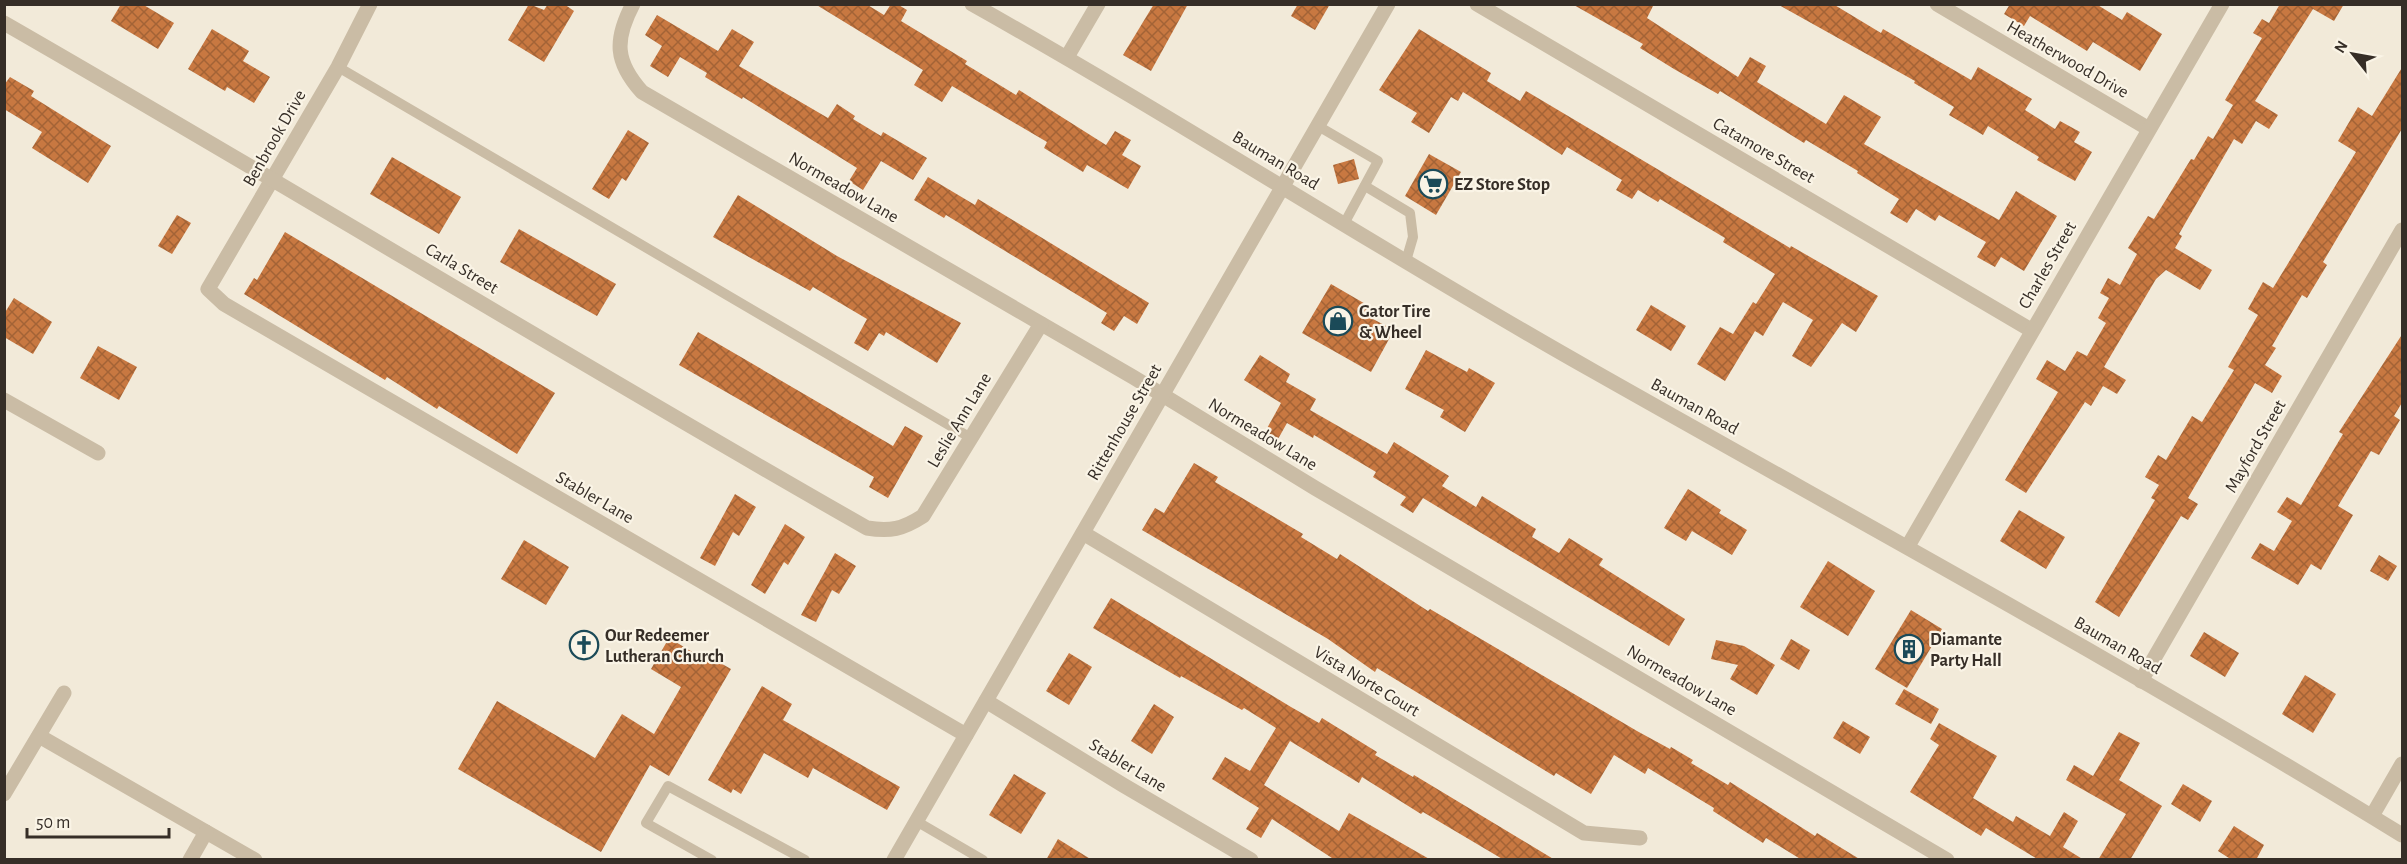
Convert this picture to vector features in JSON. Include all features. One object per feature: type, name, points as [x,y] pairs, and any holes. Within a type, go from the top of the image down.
[{"type":"street","name":"Benbrook Drive","points":[[208,289],[338,67],[370,4]]},
{"type":"street","name":"Normeadow Lane","points":[[633,4],[620,30],[620,54],[628,76],[642,92],[1041,324],[1947,860]]},
{"type":"street","name":"Bauman Road","points":[[972,4],[1067,57],[1592,370],[1908,546],[2403,835]]},
{"type":"street","points":[[1067,57],[1098,4]]},
{"type":"street","name":"Rittenhouse Street","points":[[894,860],[1388,4]]},
{"type":"street","name":"Catamore Street","points":[[1477,4],[2031,330]]},
{"type":"street","name":"Heatherwood Drive","points":[[1937,4],[2149,129]]},
{"type":"street","name":"Charles Street","points":[[1908,546],[2031,330],[2222,4]]},
{"type":"street","name":"Carla Street","points":[[4,23],[274,178],[651,405],[867,528],[882,531],[903,529]]},
{"type":"street","name":"Mayford Street","points":[[2141,681],[2403,230]]},
{"type":"street","name":"Stabler Lane","points":[[208,289],[224,304],[966,735]]},
{"type":"street","name":"Leslie Ann Lane","points":[[903,529],[923,516],[1041,324]]},
{"type":"street","points":[[4,400],[98,453]]},
{"type":"street","name":"Vista Norte Court","points":[[1083,533],[1584,833],[1640,838]]},
{"type":"street","points":[[4,794],[64,693]]},
{"type":"street","name":"Stabler Lane","points":[[986,701],[1251,860]]},
{"type":"street","points":[[39,736],[255,860]]},
{"type":"street","points":[[2372,816],[2403,764]]},
{"type":"street","points":[[190,860],[206,832]]},
{"type":"lane","points":[[338,67],[971,438]]},
{"type":"lane","points":[[1318,126],[1378,161],[1344,224]]},
{"type":"lane","points":[[1365,186],[1410,213],[1413,237],[1406,261]]},
{"type":"lane","points":[[712,860],[646,823],[668,786],[805,860]]},
{"type":"lane","points":[[916,821],[983,860]]},
{"type":"building","points":[[121,4],[142,4],[174,23],[158,49],[111,21]]},
{"type":"building","points":[[529,4],[544,10],[548,4],[564,4],[574,11],[544,62],[508,40]]},
{"type":"building","points":[[815,4],[866,4],[884,15],[891,4],[897,4],[907,10],[901,21],[967,61],[965,64],[1016,95],[1019,90],[1106,145],[1115,131],[1131,140],[1122,155],[1141,166],[1128,189],[1087,165],[1083,172],[1044,148],[1047,142],[952,86],[942,102],[914,85],[923,70]]},
{"type":"building","points":[[1154,4],[1188,4],[1151,71],[1123,55]]},
{"type":"building","points":[[1298,4],[1330,4],[1315,30],[1291,16]]},
{"type":"building","points":[[1572,4],[1654,4],[1647,18],[1738,77],[1750,57],[1766,66],[1757,82],[1826,124],[1844,95],[1881,117],[1864,144],[1999,220],[2016,191],[2057,216],[2024,271],[2001,257],[1995,267],[1977,257],[1986,242],[1939,215],[1935,221],[1916,209],[1907,223],[1890,213],[1899,199],[1857,173],[1858,171],[1806,140],[1804,143],[1720,91],[1718,94],[1674,69],[1640,48],[1643,44]]},
{"type":"building","points":[[1777,4],[1833,4],[1881,33],[1883,29],[1971,80],[1978,67],[2032,99],[2025,110],[2055,129],[2060,121],[2080,132],[2074,142],[2092,152],[2075,181],[2037,160],[2039,157],[1988,126],[1983,135],[1949,115],[1954,107],[1914,83],[1915,81]]},
{"type":"building","points":[[2010,4],[2096,4],[2122,20],[2127,12],[2162,34],[2140,71],[2093,42],[2087,51],[2030,16],[2024,26],[2004,14]]},
{"type":"building","points":[[2280,4],[2344,4],[2334,21],[2313,9],[2255,101],[2278,115],[2269,129],[2256,121],[2242,144],[2234,139],[2179,234],[2182,236],[2175,248],[2212,270],[2200,290],[2166,270],[2156,279],[2104,367],[2126,380],[2117,394],[2103,386],[2091,406],[2085,402],[2026,493],[2005,480],[2058,392],[2036,379],[2047,360],[2065,371],[2077,351],[2087,356],[2106,323],[2098,318],[2109,298],[2100,293],[2108,278],[2120,285],[2137,254],[2128,248],[2148,216],[2154,219],[2191,159],[2194,160],[2208,136],[2213,139],[2233,105],[2225,100],[2262,38],[2253,33],[2262,19],[2269,23]]},
{"type":"building","points":[[657,15],[718,51],[732,29],[754,42],[739,66],[828,118],[837,104],[855,116],[853,119],[881,136],[883,132],[927,158],[913,180],[881,161],[863,190],[849,181],[857,168],[743,97],[742,99],[705,77],[707,73],[680,57],[668,77],[650,66],[662,46],[645,35]]},
{"type":"building","points":[[212,29],[249,51],[243,61],[270,77],[254,103],[227,87],[225,91],[188,69]]},
{"type":"building","points":[[1419,29],[1491,73],[1487,81],[1520,101],[1526,91],[1790,248],[1791,246],[1878,296],[1856,332],[1842,323],[1811,367],[1792,356],[1813,320],[1783,302],[1763,336],[1755,331],[1725,381],[1697,364],[1720,327],[1733,334],[1753,302],[1756,304],[1775,274],[1723,242],[1725,238],[1660,199],[1658,202],[1638,190],[1632,199],[1616,190],[1622,180],[1567,147],[1562,155],[1463,92],[1458,101],[1451,97],[1429,133],[1411,122],[1417,113],[1379,90]]},
{"type":"building","points":[[2403,66],[2403,127],[2323,262],[2327,265],[2307,298],[2302,295],[2272,346],[2276,348],[2265,365],[2282,376],[2272,393],[2255,383],[2188,498],[2198,504],[2188,520],[2181,516],[2119,617],[2095,602],[2155,500],[2151,498],[2159,485],[2145,477],[2158,455],[2166,460],[2192,416],[2202,422],[2234,370],[2228,367],[2258,315],[2248,309],[2263,282],[2273,288],[2356,152],[2338,141],[2358,107],[2372,116]]},
{"type":"building","points":[[10,77],[34,91],[31,96],[111,146],[88,183],[32,148],[42,132],[4,109],[4,85]]},
{"type":"building","points":[[628,130],[649,143],[626,181],[622,178],[609,199],[592,189]]},
{"type":"building","name":"EZ Store Stop","points":[[1429,154],[1461,172],[1436,215],[1405,196]]},
{"type":"building","points":[[392,157],[461,197],[439,234],[370,194]]},
{"type":"building","points":[[1354,159],[1359,179],[1338,184],[1333,165]]},
{"type":"building","points":[[928,177],[975,205],[978,199],[1149,303],[1137,324],[1124,316],[1114,331],[1101,323],[1107,313],[946,215],[944,218],[914,200]]},
{"type":"building","points":[[738,195],[837,256],[961,323],[937,363],[886,332],[884,336],[879,333],[868,351],[854,343],[867,319],[813,287],[810,291],[713,237]]},
{"type":"building","points":[[177,215],[191,223],[172,254],[158,246]]},
{"type":"building","points":[[519,229],[616,284],[597,316],[500,262]]},
{"type":"building","points":[[285,232],[555,393],[517,454],[439,406],[437,409],[387,377],[385,380],[244,294],[254,278],[257,280]]},
{"type":"building","name":"Gator Tire & Wheel","points":[[1331,284],[1374,309],[1369,317],[1394,330],[1371,372],[1302,333]]},
{"type":"building","points":[[14,298],[52,322],[33,354],[4,337],[4,314]]},
{"type":"building","points":[[1651,305],[1686,326],[1671,351],[1636,330]]},
{"type":"building","points":[[698,332],[893,446],[905,426],[923,436],[888,498],[869,487],[874,477],[679,365]]},
{"type":"building","points":[[2403,333],[2403,401],[2394,416],[2400,420],[2379,455],[2371,451],[2338,506],[2353,515],[2321,570],[2311,564],[2298,585],[2251,558],[2260,543],[2274,551],[2292,521],[2277,512],[2287,497],[2301,505],[2343,434],[2339,432]]},
{"type":"building","points":[[98,346],[137,367],[119,400],[80,378]]},
{"type":"building","points":[[1426,350],[1467,372],[1469,368],[1495,383],[1465,432],[1440,417],[1444,410],[1405,389]]},
{"type":"building","points":[[1260,355],[1290,374],[1286,382],[1316,399],[1310,410],[1387,454],[1394,442],[1449,476],[1442,486],[1476,507],[1482,496],[1536,529],[1532,537],[1559,553],[1569,538],[1603,559],[1599,565],[1685,619],[1669,646],[1423,498],[1413,513],[1400,505],[1406,497],[1373,477],[1376,472],[1314,435],[1313,438],[1287,423],[1278,439],[1265,432],[1281,403],[1244,380]]},
{"type":"building","points":[[1194,463],[1218,477],[1215,482],[1303,534],[1301,537],[1337,559],[1340,554],[1428,611],[1430,609],[1637,731],[1670,749],[1671,747],[1693,760],[1691,763],[1728,785],[1730,782],[1815,836],[1817,833],[1861,860],[1802,860],[1766,838],[1763,843],[1713,811],[1714,808],[1648,768],[1645,774],[1614,755],[1591,794],[1556,773],[1554,776],[1377,668],[1375,672],[1328,639],[1142,530],[1155,508],[1164,513]]},
{"type":"building","points":[[1688,489],[1721,510],[1719,513],[1747,530],[1732,555],[1692,531],[1686,541],[1664,528]]},
{"type":"building","points":[[735,494],[756,507],[739,536],[733,532],[715,566],[700,558]]},
{"type":"building","points":[[2019,510],[2065,537],[2046,569],[2000,541]]},
{"type":"building","points":[[785,524],[805,537],[788,565],[784,562],[765,594],[751,585]]},
{"type":"building","points":[[524,540],[569,567],[546,605],[501,579]]},
{"type":"building","points":[[835,553],[856,566],[839,594],[832,590],[816,622],[801,615]]},
{"type":"building","points":[[2379,555],[2397,566],[2388,581],[2370,571]]},
{"type":"building","points":[[1828,561],[1875,591],[1848,636],[1800,607]]},
{"type":"building","points":[[1111,598],[1319,723],[1322,718],[1377,752],[1375,755],[1413,777],[1414,775],[1555,860],[1504,860],[1423,812],[1421,814],[1362,777],[1359,783],[1290,741],[1264,785],[1339,831],[1349,813],[1431,860],[1335,860],[1272,819],[1261,838],[1246,829],[1259,808],[1212,779],[1225,757],[1250,771],[1276,728],[1244,708],[1242,710],[1181,676],[1180,678],[1093,628]]},
{"type":"building","name":"Diamante Party Hall","points":[[1911,610],[1942,629],[1907,688],[1875,669]]},
{"type":"building","points":[[2204,632],[2239,653],[2225,677],[2190,656]]},
{"type":"building","points":[[669,638],[699,656],[701,652],[731,669],[669,776],[650,765],[601,852],[458,769],[497,701],[595,758],[622,714],[654,734],[681,687],[651,669]]},
{"type":"building","points":[[1791,639],[1810,650],[1799,670],[1780,659]]},
{"type":"building","points":[[1716,640],[1744,646],[1775,665],[1757,695],[1730,679],[1738,665],[1711,659]]},
{"type":"building","points":[[1069,653],[1092,667],[1069,705],[1046,691]]},
{"type":"building","points":[[2305,675],[2336,694],[2313,733],[2282,714]]},
{"type":"building","points":[[762,686],[792,704],[783,720],[900,787],[887,810],[813,768],[808,778],[764,753],[741,794],[733,789],[731,793],[708,780]]},
{"type":"building","points":[[1904,689],[1939,709],[1931,724],[1895,704]]},
{"type":"building","points":[[1154,704],[1174,717],[1152,754],[1131,741]]},
{"type":"building","points":[[1843,721],[1870,737],[1860,754],[1833,738]]},
{"type":"building","points":[[1939,723],[1997,756],[1973,798],[2013,822],[2016,816],[2050,836],[2064,812],[2078,821],[2063,847],[2084,860],[2039,860],[1986,828],[1981,836],[1910,792],[1939,745],[1930,739]]},
{"type":"building","points":[[2119,732],[2140,743],[2119,780],[2162,806],[2130,860],[2098,860],[2126,814],[2066,780],[2074,765],[2093,776]]},
{"type":"building","points":[[1014,774],[1046,793],[1021,834],[989,815]]},
{"type":"building","points":[[2183,784],[2212,801],[2200,822],[2171,804]]},
{"type":"building","points":[[2234,826],[2264,845],[2256,860],[2232,860],[2218,851]]},
{"type":"building","points":[[1058,839],[1092,860],[1046,860]]},
{"type":"place","name":"EZ Store Stop","points":[[1433,184]]},
{"type":"place","name":"Gator Tire & Wheel","points":[[1338,321]]},
{"type":"place","name":"Our Redeemer Lutheran Church","points":[[584,645]]},
{"type":"place","name":"Diamante Party Hall","points":[[1909,649]]}]
